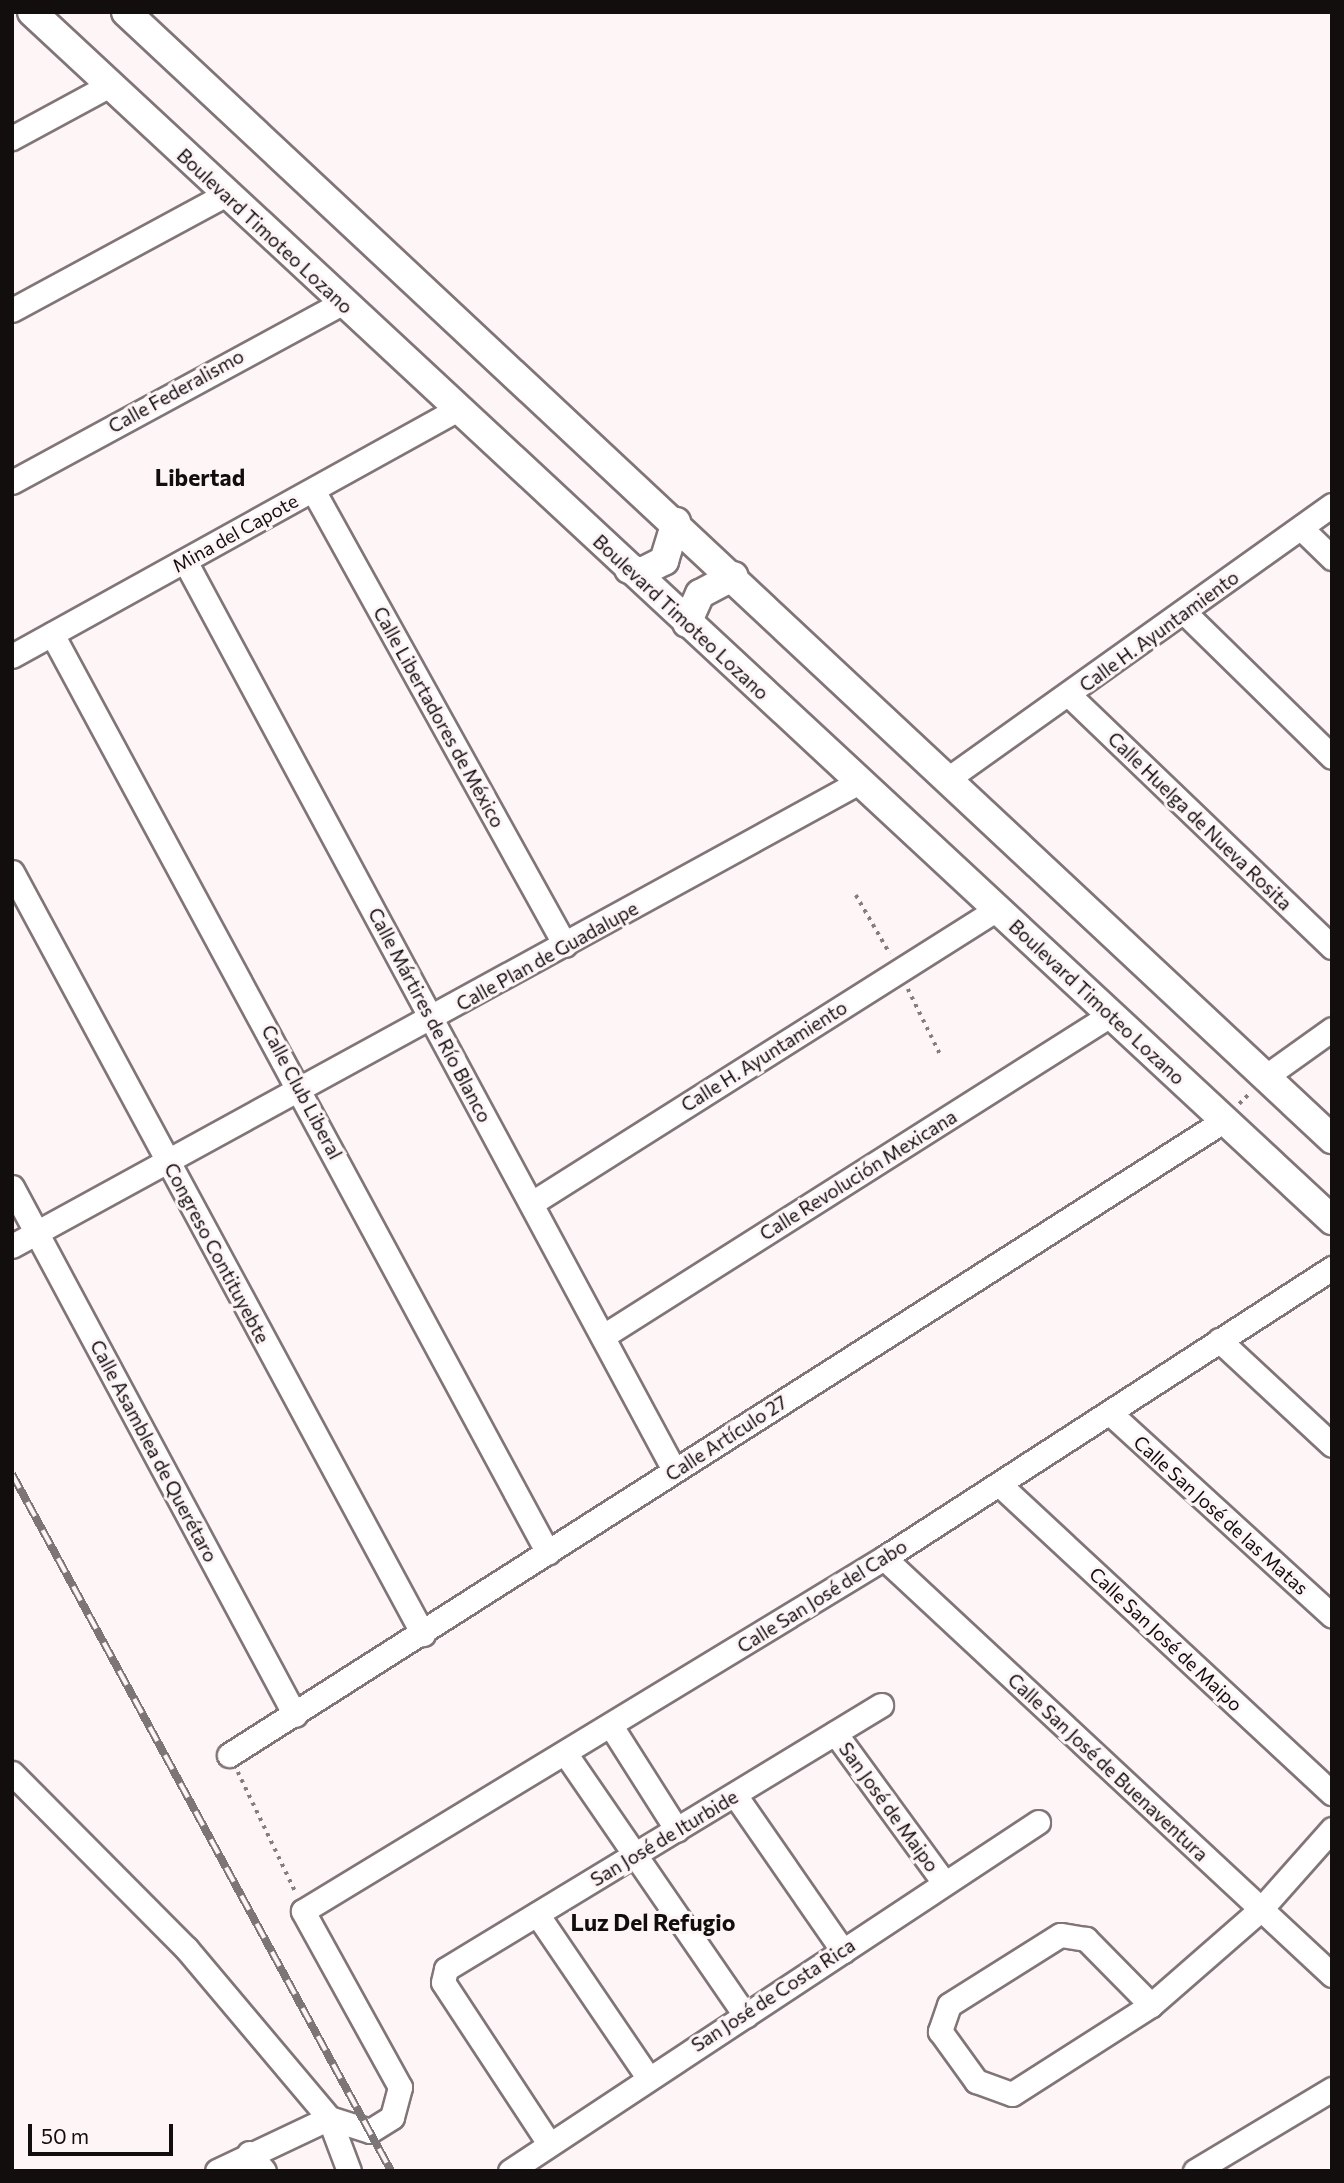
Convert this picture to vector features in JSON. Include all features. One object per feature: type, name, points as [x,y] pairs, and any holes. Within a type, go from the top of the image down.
[{"type":"main road","name":"Boulevard Timoteo Lozano","points":[[32,12],[341,303],[1332,1220]]},
{"type":"main road","points":[[126,12],[734,576],[1332,1139]]},
{"type":"main road","points":[[629,569],[642,572],[664,561],[676,522]]},
{"type":"main road","points":[[687,623],[700,594],[734,576]]},
{"type":"street","points":[[12,138],[110,85]]},
{"type":"street","points":[[12,310],[225,195]]},
{"type":"street","name":"Calle Federalismo","points":[[12,482],[341,303]]},
{"type":"street","name":"Mina del Capote","points":[[12,656],[458,409]]},
{"type":"street","name":"Calle Libertadores de México","points":[[313,489],[565,945]]},
{"type":"street","name":"Calle H. Ayuntamiento","points":[[949,778],[1186,614],[1332,505]]},
{"type":"street","points":[[1301,528],[1332,558]]},
{"type":"street","name":"Calle Mártires de Río Blanco","points":[[185,561],[605,1335],[674,1470]]},
{"type":"street","points":[[1186,614],[1332,757]]},
{"type":"street","name":"Calle Club Liberal","points":[[52,634],[301,1090],[548,1553]]},
{"type":"street","name":"Calle Huelga de Nueva Rosita","points":[[1069,695],[1332,947]]},
{"type":"street","name":"Calle Plan de Guadalupe","points":[[12,1245],[433,1020],[859,782]]},
{"type":"street","name":"Congreso Contituyebte","points":[[12,872],[423,1634]]},
{"type":"street","name":"Calle H. Ayuntamiento","points":[[532,1203],[997,909]]},
{"type":"street","name":"Calle Revolución Mexicana","points":[[605,1335],[1110,1015]]},
{"type":"street","points":[[1265,1077],[1332,1029]]},
{"type":"street","name":"Calle Artículo 27","points":[[229,1755],[423,1634],[674,1470],[1223,1121]]},
{"type":"street","name":"Calle Asamblea de Querétaro","points":[[12,1188],[295,1715]]},
{"type":"street","name":"Calle San José del Cabo","points":[[303,1910],[611,1726],[884,1558],[1111,1414],[1219,1340],[1332,1268]]},
{"type":"street","points":[[1219,1340],[1332,1445]]},
{"type":"street","name":"Calle San José de las Matas","points":[[1111,1414],[1332,1616]]},
{"type":"street","name":"Calle San José de Maipo","points":[[1000,1485],[1332,1793]]},
{"type":"street","name":"Calle San José de Buenaventura","points":[[884,1558],[1332,1975]]},
{"type":"street","name":"San José de Iturbide","points":[[548,2142],[443,1982],[446,1969],[881,1705]]},
{"type":"street","points":[[611,1726],[677,1830]]},
{"type":"street","name":"San José de Maipo","points":[[835,1733],[943,1881]]},
{"type":"street","points":[[565,1752],[746,2016]]},
{"type":"street","points":[[12,1773],[186,1948],[329,2118],[349,2171]]},
{"type":"street","points":[[735,1795],[842,1951]]},
{"type":"street","name":"San José de Costa Rica","points":[[510,2171],[548,2142],[647,2076],[746,2016],[943,1881],[1038,1822]]},
{"type":"street","points":[[1151,2005],[1086,1939],[1060,1935],[949,2005],[940,2031],[976,2081],[1012,2094],[1151,2005],[1261,1909],[1332,1829]]},
{"type":"street","points":[[303,1910],[400,2087],[392,2117],[382,2126],[349,2129],[329,2118]]},
{"type":"street","points":[[537,1914],[647,2076]]},
{"type":"street","points":[[1195,2171],[1332,2090]]},
{"type":"street","points":[[217,2171],[256,2162],[329,2118]]},
{"type":"path","points":[[1223,1121],[1265,1077]]},
{"type":"path","points":[[229,1755],[303,1910]]},
{"type":"railway","points":[[12,1474],[391,2171]]},
{"type":"district","name":"Libertad","points":[[200,477]]},
{"type":"district","name":"Luz Del Refugio","points":[[653,1922]]}]
